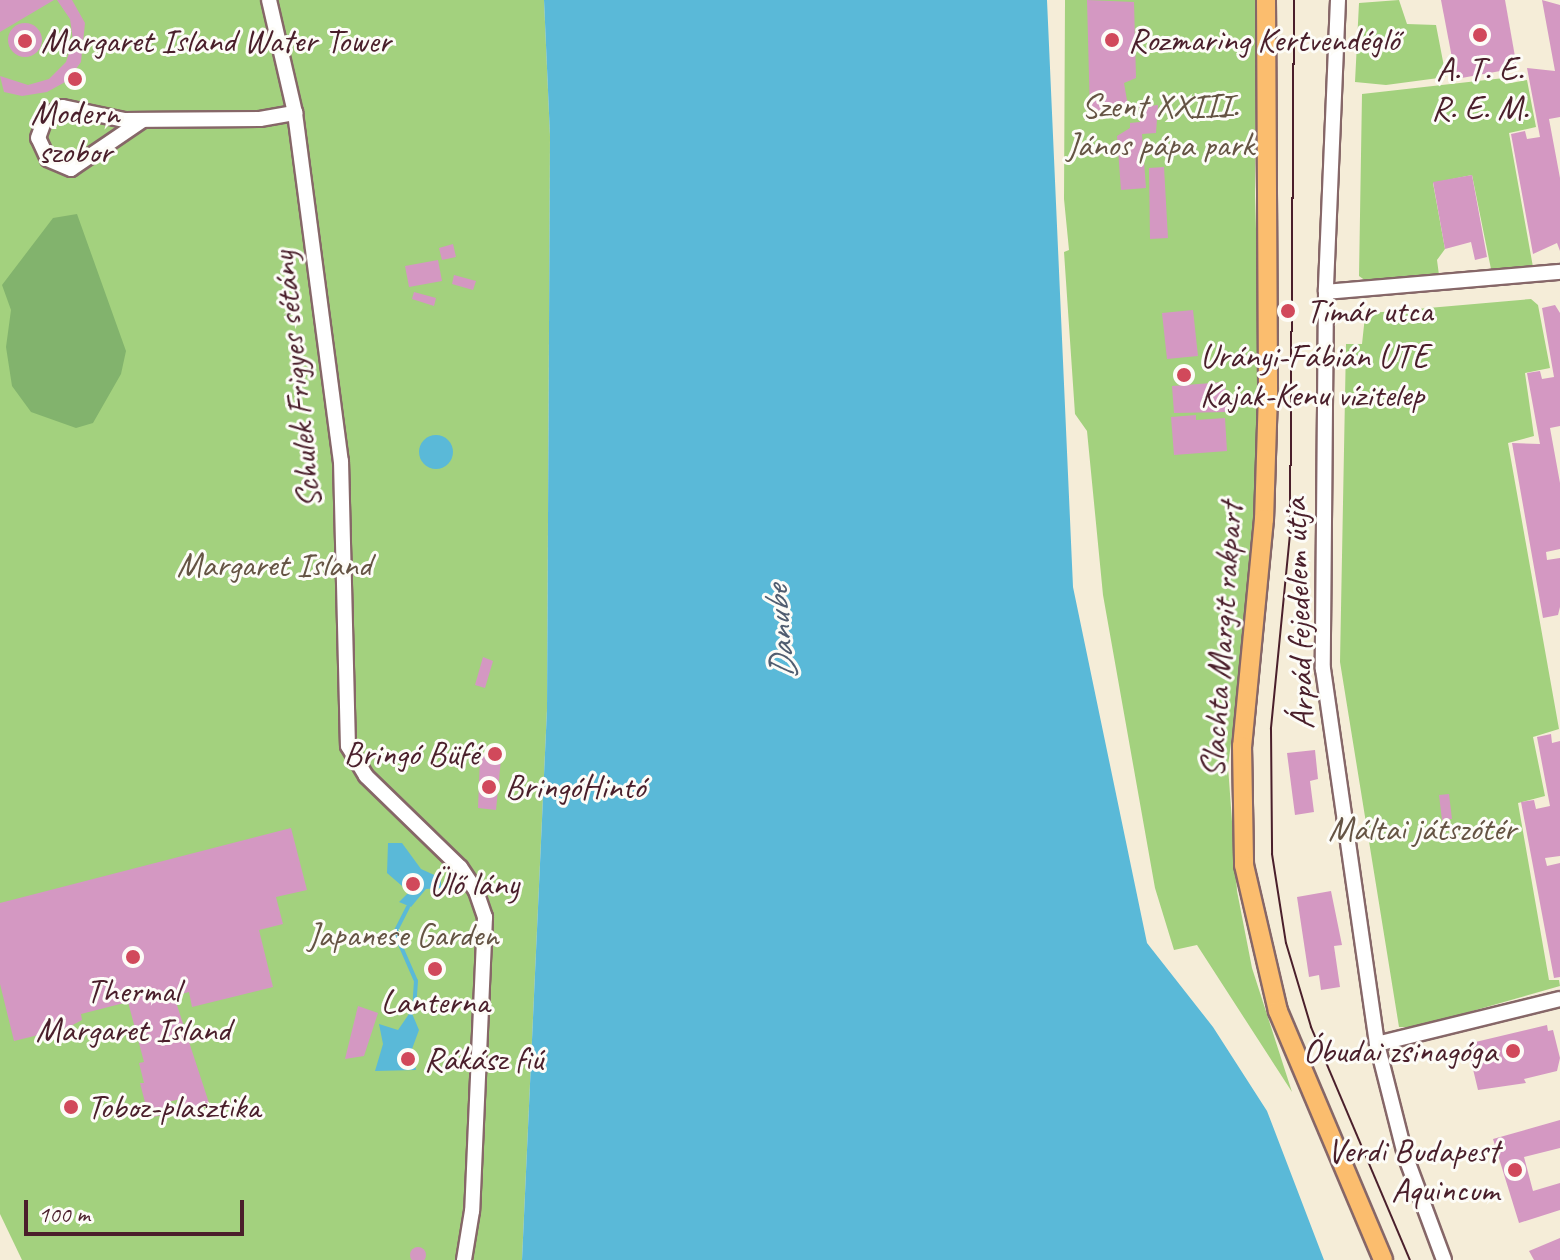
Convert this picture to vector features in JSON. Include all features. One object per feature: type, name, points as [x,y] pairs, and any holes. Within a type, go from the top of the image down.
[{"type":"main road","name":"Slachta Margit rakpart","points":[[1266,0],[1268,393],[1264,519],[1242,746],[1244,865],[1278,1011],[1383,1260]]},
{"type":"street","name":"Schulek Frigyes sétány","points":[[269,0],[295,113],[341,461],[348,746],[366,776],[469,878],[485,917],[467,1260]]},
{"type":"street","name":"Árpád fejedelem útja","points":[[1338,0],[1326,292],[1323,669],[1377,1044],[1405,1155],[1444,1260]]},
{"type":"street","points":[[143,120],[71,169],[48,159],[38,138],[46,116],[63,107],[143,120],[295,113]]},
{"type":"street","points":[[1326,292],[1560,272]]},
{"type":"street","points":[[1377,1044],[1560,999]]},
{"type":"green space","name":"Margaret Island","points":[[0,0],[544,0],[550,136],[547,709],[522,1260],[22,1260],[0,1214]]},
{"type":"green space","name":"Szent XXIII. János pápa park","points":[[1065,0],[1256,0],[1255,196],[1264,494],[1228,766],[1237,891],[1252,968],[1292,1092],[1197,945],[1174,950],[1155,888],[1103,595],[1087,431],[1075,414],[1064,252],[1069,250],[1064,199]]},
{"type":"green space","points":[[1399,0],[1407,24],[1436,25],[1446,77],[1386,85],[1355,82],[1359,3]]},
{"type":"green space","points":[[1504,78],[1505,84],[1527,80],[1536,127],[1509,133],[1533,267],[1491,269],[1472,175],[1433,183],[1445,249],[1437,260],[1439,275],[1366,281],[1359,276],[1362,94]]},
{"type":"green space","points":[[77,214],[126,351],[121,374],[93,423],[76,428],[31,412],[12,386],[6,347],[11,310],[2,285],[53,218]]},
{"type":"green space","name":"Máltai játszótér","points":[[1531,299],[1538,305],[1550,368],[1525,373],[1534,436],[1508,443],[1559,729],[1533,737],[1545,796],[1518,803],[1549,980],[1559,980],[1560,986],[1416,1027],[1399,1027],[1340,662],[1346,344],[1362,344],[1365,316],[1371,313]]},
{"type":"water","name":"Danube","points":[[544,0],[1047,0],[1073,587],[1147,943],[1213,1027],[1267,1111],[1324,1260],[522,1260],[547,709],[550,136]]},
{"type":"water","points":[[436,435],[448,440],[453,452],[448,464],[436,469],[424,464],[419,452],[424,440]]},
{"type":"water","points":[[388,843],[402,843],[421,869],[441,878],[441,888],[426,889],[411,907],[399,902],[409,892],[387,873]]},
{"type":"water","points":[[411,1011],[419,1030],[412,1049],[416,1070],[375,1071],[383,1044],[379,1024],[398,1030]]},
{"type":"building","points":[[0,0],[54,0],[0,32]]},
{"type":"building","points":[[57,0],[72,0],[85,23],[81,62],[67,81],[47,92],[22,96],[4,92],[0,76],[28,85],[49,79],[66,62],[73,40],[70,19]]},
{"type":"building","name":"Rozmaring Kertvendéglő","points":[[1087,0],[1134,2],[1136,78],[1124,83],[1128,106],[1119,106],[1120,115],[1090,115]]},
{"type":"building","points":[[1441,0],[1505,0],[1517,68],[1456,79]]},
{"type":"building","points":[[1542,0],[1560,5],[1560,117],[1549,119],[1560,178],[1560,251],[1557,243],[1533,254],[1511,134],[1525,131],[1527,139],[1540,137],[1527,68],[1555,71]]},
{"type":"building","name":"Margaret Island Water Tower","points":[[25,23],[37,28],[42,40],[37,52],[25,57],[13,52],[8,40],[13,28]]},
{"type":"building","points":[[1158,105],[1156,133],[1142,134],[1146,188],[1121,190],[1117,136],[1130,128],[1130,123],[1140,122],[1139,107]]},
{"type":"building","points":[[1164,167],[1168,238],[1150,239],[1149,168]]},
{"type":"building","points":[[1472,175],[1487,257],[1475,260],[1471,242],[1445,249],[1433,182]]},
{"type":"building","points":[[453,244],[456,257],[442,260],[439,248]]},
{"type":"building","points":[[438,260],[442,281],[409,287],[405,266]]},
{"type":"building","points":[[454,275],[476,281],[473,290],[452,284]]},
{"type":"building","points":[[414,292],[436,298],[434,306],[412,299]]},
{"type":"building","points":[[1555,305],[1560,313],[1560,426],[1550,428],[1560,483],[1560,549],[1546,552],[1547,560],[1560,558],[1560,607],[1558,615],[1543,618],[1512,443],[1540,444],[1527,373],[1540,371],[1542,379],[1554,377],[1542,308]]},
{"type":"building","points":[[1193,310],[1198,356],[1167,359],[1162,313]]},
{"type":"building","points":[[1225,382],[1227,412],[1174,413],[1172,386]]},
{"type":"building","points":[[1196,415],[1196,420],[1225,418],[1227,451],[1174,455],[1171,417]]},
{"type":"building","points":[[483,657],[493,661],[485,688],[475,685]]},
{"type":"building","points":[[1551,734],[1552,743],[1560,741],[1560,856],[1545,858],[1547,866],[1560,863],[1560,977],[1554,978],[1521,802],[1534,800],[1536,809],[1550,806],[1537,737]]},
{"type":"building","name":"BringóHintó","points":[[494,749],[501,759],[496,810],[478,808],[480,758]]},
{"type":"building","points":[[1315,750],[1318,779],[1310,781],[1314,812],[1295,815],[1287,753]]},
{"type":"building","points":[[1449,794],[1452,819],[1442,820],[1439,795]]},
{"type":"building","name":"Thermal Margaret Island","points":[[291,828],[307,890],[276,897],[283,924],[259,930],[273,987],[192,1007],[189,992],[174,996],[209,1103],[184,1110],[181,1099],[167,1102],[170,1113],[149,1118],[140,1083],[144,1083],[139,1063],[144,1062],[128,1002],[81,1014],[82,1020],[67,1028],[14,1041],[0,984],[0,903]]},
{"type":"building","points":[[1331,891],[1342,945],[1334,946],[1340,987],[1321,990],[1319,975],[1309,977],[1297,897]]},
{"type":"building","points":[[358,1006],[378,1013],[364,1056],[345,1059]]},
{"type":"building","name":"Óbudai zsinagóga","points":[[1547,1025],[1548,1031],[1553,1030],[1560,1058],[1557,1071],[1524,1079],[1526,1083],[1478,1090],[1467,1044]]},
{"type":"building","name":"Verdi Budapest Aquincum","points":[[1560,1120],[1560,1148],[1524,1157],[1533,1191],[1560,1183],[1560,1210],[1519,1223],[1493,1139]]},
{"type":"building","name":"Verdi Budapest Aquincum","points":[[1560,1238],[1560,1260],[1534,1260],[1529,1251]]},
{"type":"building","points":[[415,1247],[421,1247],[426,1255],[424,1261],[415,1263],[410,1258],[410,1252]]},
{"type":"waterway","points":[[408,907],[395,933],[416,981],[414,1012]]},
{"type":"tram line","points":[[1294,0],[1290,534],[1271,729],[1272,854],[1286,943],[1311,1027],[1410,1260]]},
{"type":"place","name":"A. T. E. R. E. M.","points":[[1480,35]]},
{"type":"place","name":"Rozmaring Kertvendéglő","points":[[1112,40]]},
{"type":"place","name":"Margaret Island Water Tower","points":[[25,41]]},
{"type":"place","name":"Modern szobor","points":[[75,79]]},
{"type":"place","name":"Tímár utca","points":[[1288,311]]},
{"type":"place","name":"Urányi-Fábián UTE Kajak-Kenu vízitelep","points":[[1184,375]]},
{"type":"place","name":"Bringó Büfé","points":[[495,754]]},
{"type":"place","name":"BringóHintó","points":[[489,787]]},
{"type":"place","name":"Ülő lány","points":[[413,884]]},
{"type":"place","name":"Thermal Margaret Island","points":[[133,957]]},
{"type":"place","name":"Lanterna","points":[[435,969]]},
{"type":"place","name":"Óbudai zsinagóga","points":[[1513,1051]]},
{"type":"place","name":"Rákász fiú","points":[[408,1059]]},
{"type":"place","name":"Toboz-plasztika","points":[[71,1107]]},
{"type":"place","name":"Verdi Budapest Aquincum","points":[[1515,1170]]},
{"type":"park label","name":"Japanese Garden","points":[[403,935]]}]
